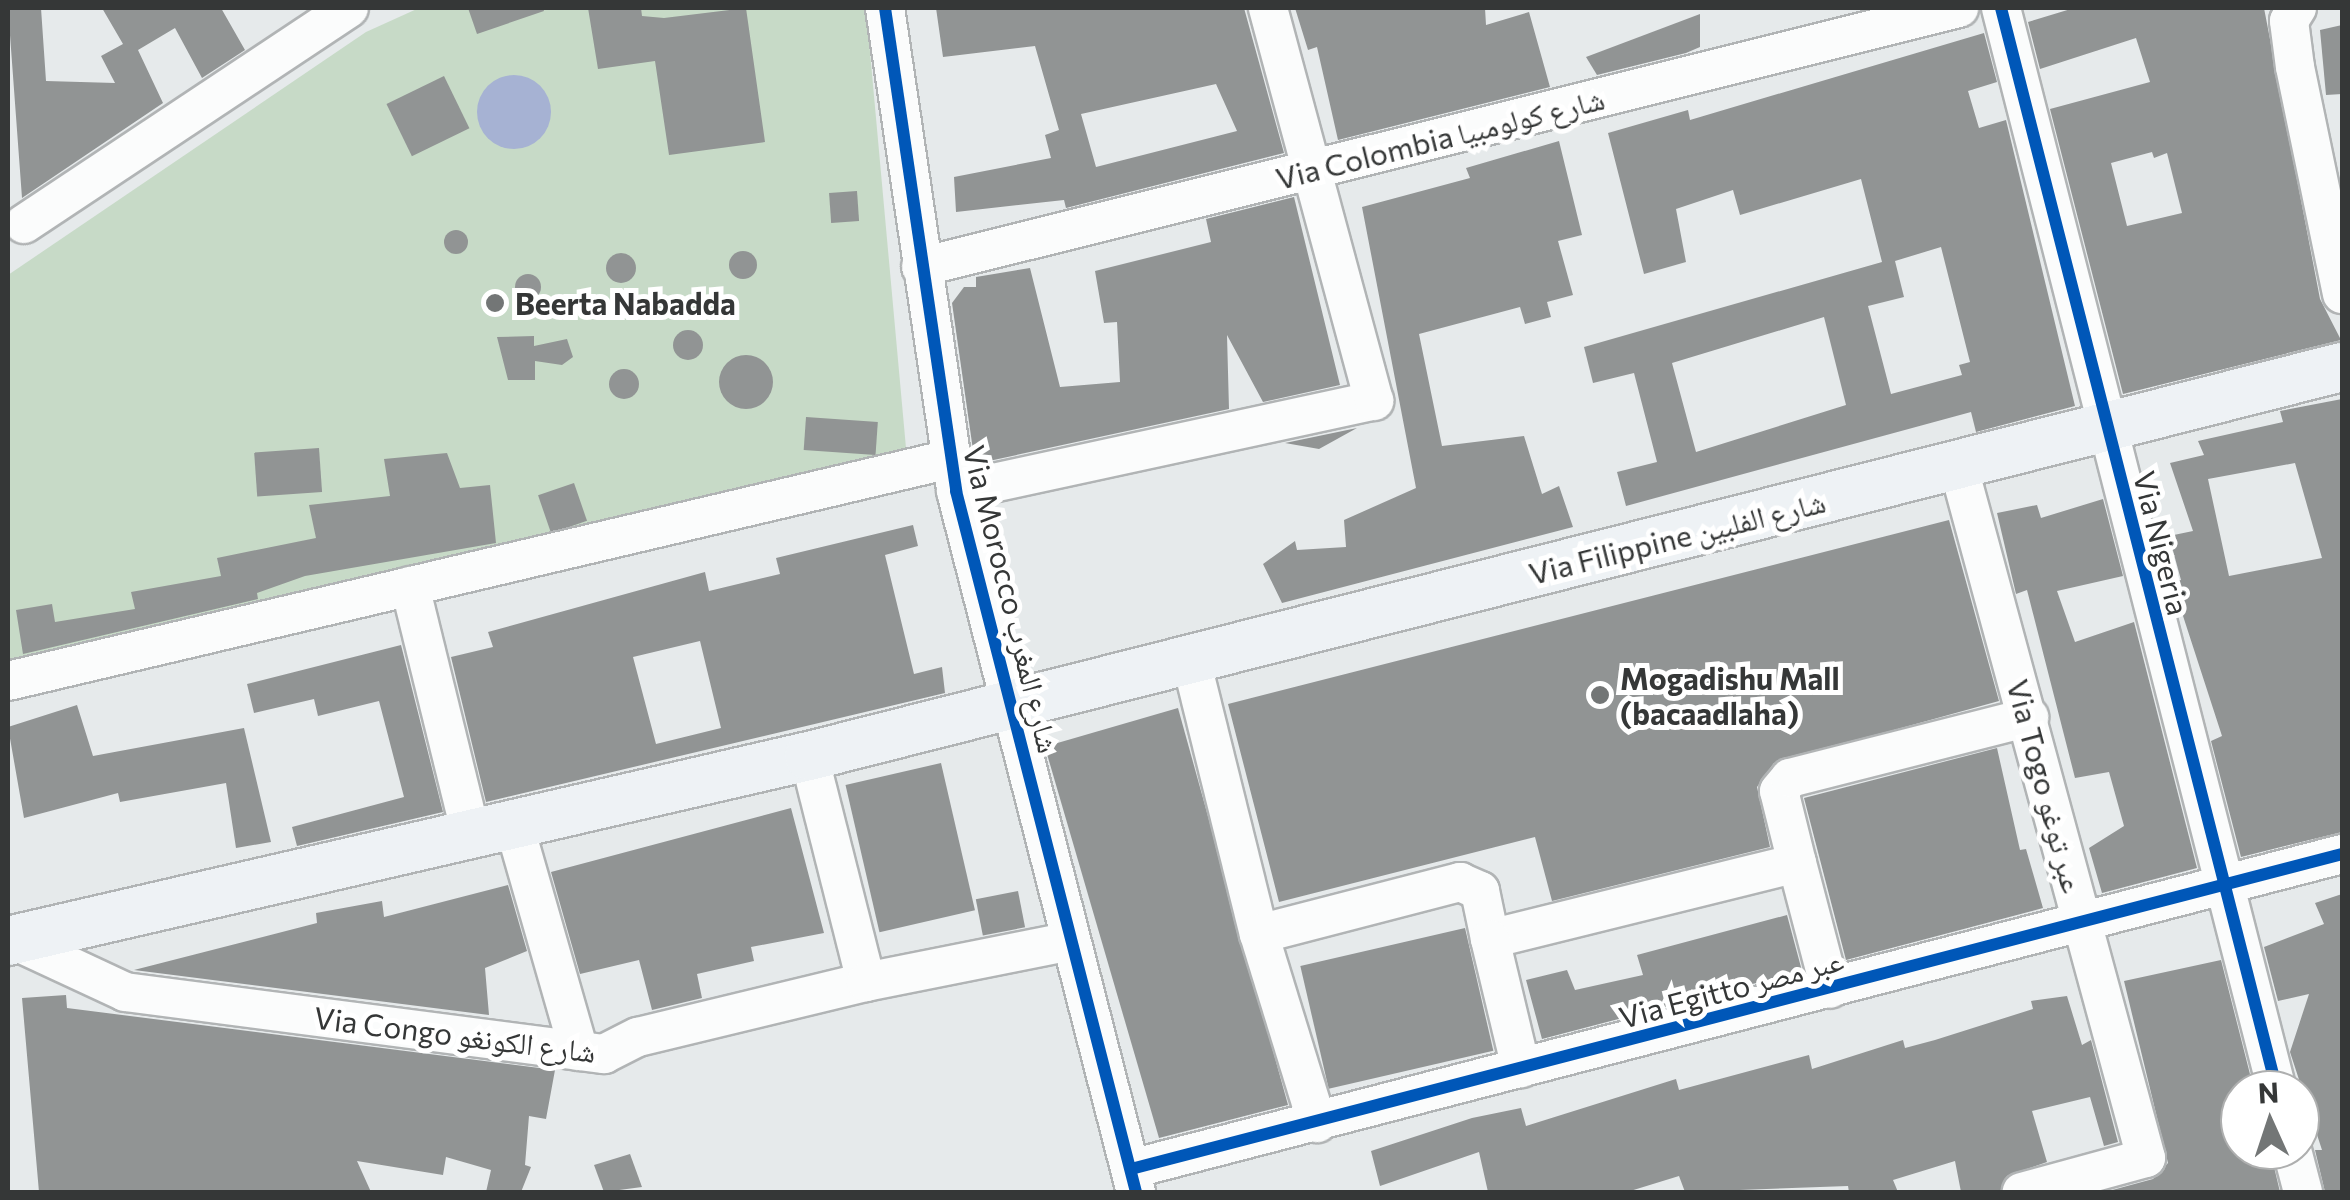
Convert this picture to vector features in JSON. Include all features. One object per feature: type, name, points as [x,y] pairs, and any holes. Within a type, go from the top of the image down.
[{"type":"main road","name":"Via Filippine شارع الفلبين","points":[[1011,706],[2341,371]]},
{"type":"main road","name":"Via Congo شارع الكونغو","points":[[12,942],[493,833],[1011,706]]},
{"type":"street","points":[[24,224],[349,8]]},
{"type":"street","name":"Via Morocco شارع المغرب","points":[[885,8],[953,475],[1134,1181]]},
{"type":"street","points":[[8,682],[410,586],[953,475],[1374,401],[1268,8]]},
{"type":"street","name":"Via Colombia شارع كولومبيا","points":[[920,267],[1959,8]]},
{"type":"street","name":"Via Nigeria","points":[[2001,8],[2272,1070]]},
{"type":"street","points":[[2297,8],[2289,21],[2295,67],[2342,294]]},
{"type":"street","name":"Via Togo عبر توغو","points":[[1958,465],[2151,1175],[2022,1192]]},
{"type":"street","points":[[410,586],[493,833],[579,1051]]},
{"type":"street","points":[[1191,660],[1259,934],[1317,1123]]},
{"type":"street","points":[[1830,989],[1779,792],[1790,778],[2028,717]]},
{"type":"street","points":[[809,756],[866,982]]},
{"type":"street","name":"Via Egitto عبر مصر","points":[[1134,1181],[1317,1123],[1520,1068],[2342,854]]},
{"type":"street","points":[[1490,939],[1797,863]]},
{"type":"street","points":[[1259,934],[1460,882],[1480,891],[1520,1068]]},
{"type":"street","name":"Via Congo شارع الكونغو","points":[[12,942],[126,992],[604,1054],[638,1037],[866,982],[1071,941]]},
{"type":"green space","points":[[419,8],[866,8],[907,459],[10,670],[8,275],[366,32]]},
{"type":"water","points":[[514,75],[540,86],[551,112],[540,138],[514,149],[488,138],[477,112],[488,86]]},
{"type":"building","points":[[8,8],[41,8],[46,81],[115,83],[101,56],[123,44],[102,8],[221,8],[245,50],[202,78],[175,28],[138,50],[163,103],[22,198]]},
{"type":"building","points":[[468,8],[543,8],[544,11],[477,34]]},
{"type":"building","points":[[588,8],[641,8],[642,16],[664,18],[746,8],[765,142],[669,155],[655,61],[598,69]]},
{"type":"building","points":[[936,8],[1244,8],[1284,153],[1066,208],[1064,200],[956,212],[954,177],[1051,158],[1045,135],[1059,130],[1035,46],[943,57]],"holes":[[[1216,84],[1237,131],[1096,167],[1081,114]]]},
{"type":"building","points":[[1295,8],[1485,8],[1486,25],[1529,12],[1550,87],[1338,140],[1317,47],[1308,50]]},
{"type":"building","points":[[2074,8],[2264,8],[2320,299],[2341,340],[2123,394],[2050,109],[2150,82],[2136,38],[2040,69],[2028,22]],"holes":[[[2152,152],[2154,158],[2167,153],[2182,213],[2127,226],[2111,163]]]},
{"type":"building","points":[[1700,14],[1700,47],[1686,53],[1597,75],[1586,57]]},
{"type":"building","points":[[2342,25],[2342,94],[2326,95],[2320,30]]},
{"type":"building","points":[[1984,33],[1997,82],[1968,91],[1979,128],[2006,120],[2075,406],[1976,432],[1971,412],[1626,506],[1617,472],[1657,462],[1634,373],[1593,383],[1584,347],[1882,262],[1861,179],[1740,215],[1733,190],[1676,209],[1686,262],[1644,274],[1608,133],[1688,110],[1690,120]],"holes":[[[1941,247],[1970,362],[1959,365],[1962,375],[1891,394],[1868,306],[1904,297],[1895,261]],[[1824,317],[1846,405],[1696,452],[1672,363]]]},
{"type":"building","points":[[444,76],[469,128],[412,156],[386,104]]},
{"type":"building","points":[[1559,141],[1582,235],[1558,241],[1573,295],[1547,302],[1551,317],[1525,324],[1520,307],[1419,334],[1442,446],[1524,436],[1542,494],[1559,486],[1573,527],[1282,603],[1263,564],[1295,541],[1297,550],[1346,547],[1344,520],[1416,488],[1362,207],[1470,178],[1466,168]]},
{"type":"building","points":[[857,191],[859,221],[831,223],[829,193]]},
{"type":"building","points":[[1294,197],[1340,385],[1263,402],[1227,335],[1229,409],[975,464],[952,303],[964,287],[976,287],[976,277],[1030,268],[1060,387],[1120,382],[1117,322],[1104,323],[1095,271],[1211,242],[1206,219]]},
{"type":"building","points":[[456,230],[465,233],[465,251],[456,254],[447,251],[444,242],[447,233]]},
{"type":"building","points":[[743,251],[753,255],[757,265],[753,275],[743,279],[733,275],[729,265],[733,255]]},
{"type":"building","points":[[621,253],[635,262],[636,268],[627,282],[621,283],[607,274],[606,268],[615,254]]},
{"type":"building","points":[[528,274],[537,278],[541,287],[537,296],[528,300],[519,296],[515,287],[519,278]]},
{"type":"building","points":[[688,330],[699,334],[703,345],[699,356],[688,360],[677,356],[673,345],[677,334]]},
{"type":"building","points":[[534,336],[534,346],[567,339],[573,357],[562,365],[535,361],[535,380],[508,380],[497,337]]},
{"type":"building","points":[[746,355],[765,363],[773,382],[765,401],[746,409],[727,401],[719,382],[727,363]]},
{"type":"building","points":[[624,369],[635,373],[639,384],[635,395],[624,399],[613,395],[609,384],[613,373]]},
{"type":"building","points":[[2342,399],[2342,832],[2241,857],[2211,741],[2222,736],[2172,582],[2181,580],[2169,536],[2193,531],[2170,463],[2204,455],[2198,441],[2283,422],[2280,411]],"holes":[[[2295,463],[2322,558],[2229,576],[2208,479]]]},
{"type":"building","points":[[806,417],[878,422],[876,455],[804,450]]},
{"type":"building","points":[[1357,428],[1319,449],[1285,443]]},
{"type":"building","points":[[319,448],[322,492],[257,496],[254,453]]},
{"type":"building","points":[[447,453],[460,488],[490,485],[496,543],[305,576],[257,593],[258,599],[23,654],[16,610],[52,604],[55,622],[135,609],[131,592],[221,576],[217,558],[316,538],[309,505],[390,496],[384,459]]},
{"type":"building","points":[[574,483],[587,521],[551,533],[538,495]]},
{"type":"building","points":[[2103,499],[2123,576],[2057,591],[2075,642],[2134,622],[2197,868],[2102,893],[2089,848],[2124,826],[2109,772],[2075,778],[2027,590],[2016,594],[1997,513],[2037,505],[2041,518]]},
{"type":"building","points":[[1949,520],[1999,701],[1774,763],[1757,787],[1770,847],[1552,901],[1535,837],[1279,902],[1228,704]]},
{"type":"building","points":[[913,525],[918,546],[885,555],[914,674],[942,667],[945,693],[486,802],[451,657],[493,647],[488,632],[705,572],[709,591],[780,574],[776,558]],"holes":[[[700,641],[721,728],[656,744],[633,657]]]},
{"type":"building","points":[[401,645],[443,812],[297,846],[292,827],[404,797],[379,701],[318,716],[314,699],[254,713],[247,684]]},
{"type":"building","points":[[77,705],[93,756],[244,728],[271,842],[236,848],[226,783],[120,802],[118,793],[24,818],[8,727]]},
{"type":"building","points":[[1178,708],[1288,1105],[1159,1138],[1047,754],[1054,744]]},
{"type":"building","points":[[1997,748],[2020,850],[2026,849],[2043,908],[1846,960],[1804,798]]},
{"type":"building","points":[[941,763],[975,910],[879,932],[846,785]]},
{"type":"building","points":[[791,808],[824,933],[751,947],[754,961],[697,974],[702,998],[652,1010],[639,960],[580,974],[551,872]]},
{"type":"building","points":[[508,885],[527,951],[485,968],[489,1015],[134,970],[317,923],[316,913],[382,901],[384,917]]},
{"type":"building","points":[[1018,891],[1025,927],[983,936],[976,899]]},
{"type":"building","points":[[2342,894],[2342,1192],[2325,1192],[2320,1170],[2320,1070],[2296,1070],[2290,1052],[2309,994],[2278,1001],[2264,947],[2324,924],[2315,903]]},
{"type":"building","points":[[1787,915],[1802,971],[1542,1039],[1526,980],[1567,970],[1575,990],[1643,975],[1637,955]]},
{"type":"building","points":[[1465,928],[1493,1051],[1329,1089],[1300,966]]},
{"type":"building","points":[[2221,960],[2249,1070],[2220,1070],[2220,1170],[2275,1170],[2280,1192],[2105,1192],[2153,1179],[2168,1163],[2124,981]]},
{"type":"building","points":[[66,995],[67,1008],[555,1070],[546,1119],[529,1116],[525,1165],[531,1167],[521,1192],[486,1192],[491,1170],[446,1157],[443,1175],[357,1161],[371,1192],[39,1192],[22,998]]},
{"type":"building","points":[[2067,996],[2082,1045],[2091,1040],[2118,1142],[2104,1146],[2090,1097],[2032,1111],[2047,1162],[2007,1176],[2000,1192],[1961,1192],[1955,1161],[1893,1180],[1898,1192],[1849,1192],[1848,1186],[1685,1192],[1679,1176],[1627,1192],[1488,1192],[1479,1152],[1380,1186],[1371,1151],[1472,1118],[1521,1108],[1526,1126],[1676,1079],[1679,1090],[1809,1055],[1812,1069],[1903,1040],[1905,1048],[1935,1040],[2033,1009],[2031,1001]]},
{"type":"building","points":[[630,1154],[642,1187],[604,1192],[594,1165]]},
{"type":"cycle path","points":[[885,8],[956,491],[1136,1192]]},
{"type":"cycle path","points":[[2001,8],[2272,1070]]},
{"type":"cycle path","points":[[1131,1169],[2342,854]]},
{"type":"place","name":"Beerta Nabadda","points":[[495,303]]},
{"type":"place","name":"Mogadishu Mall (bacaadlaha)","points":[[1600,695]]}]
